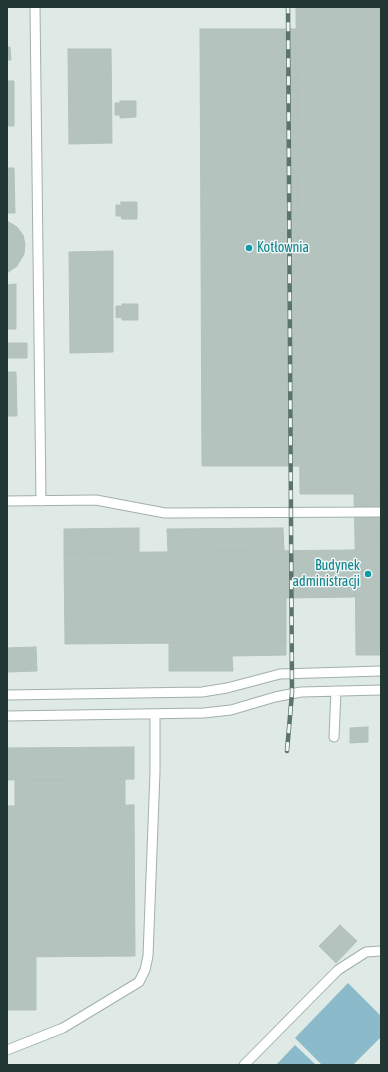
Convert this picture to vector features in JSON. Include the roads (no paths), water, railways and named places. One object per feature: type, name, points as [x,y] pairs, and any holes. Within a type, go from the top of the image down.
[{"type":"lane","points":[[35,7],[41,501]]},
{"type":"lane","points":[[7,501],[96,500],[165,513],[381,512]]},
{"type":"lane","points":[[7,695],[208,691],[227,688],[280,674],[381,671]]},
{"type":"lane","points":[[7,716],[218,712],[285,694],[381,690]]},
{"type":"lane","points":[[334,737],[336,691]]},
{"type":"lane","points":[[7,1050],[63,1028],[138,982],[145,970],[148,956],[155,772],[154,714]]},
{"type":"lane","points":[[244,1065],[338,970],[366,952],[381,951]]},
{"type":"water","points":[[348,983],[381,1016],[381,1037],[353,1065],[322,1065],[295,1038]]},
{"type":"water","points":[[295,1045],[316,1065],[276,1065]]},
{"type":"railway","points":[[287,751],[292,693],[288,7]]},
{"type":"place","name":"Kotłownia","points":[[249,248]]},
{"type":"place","name":"Budynek administracji","points":[[368,574]]}]
